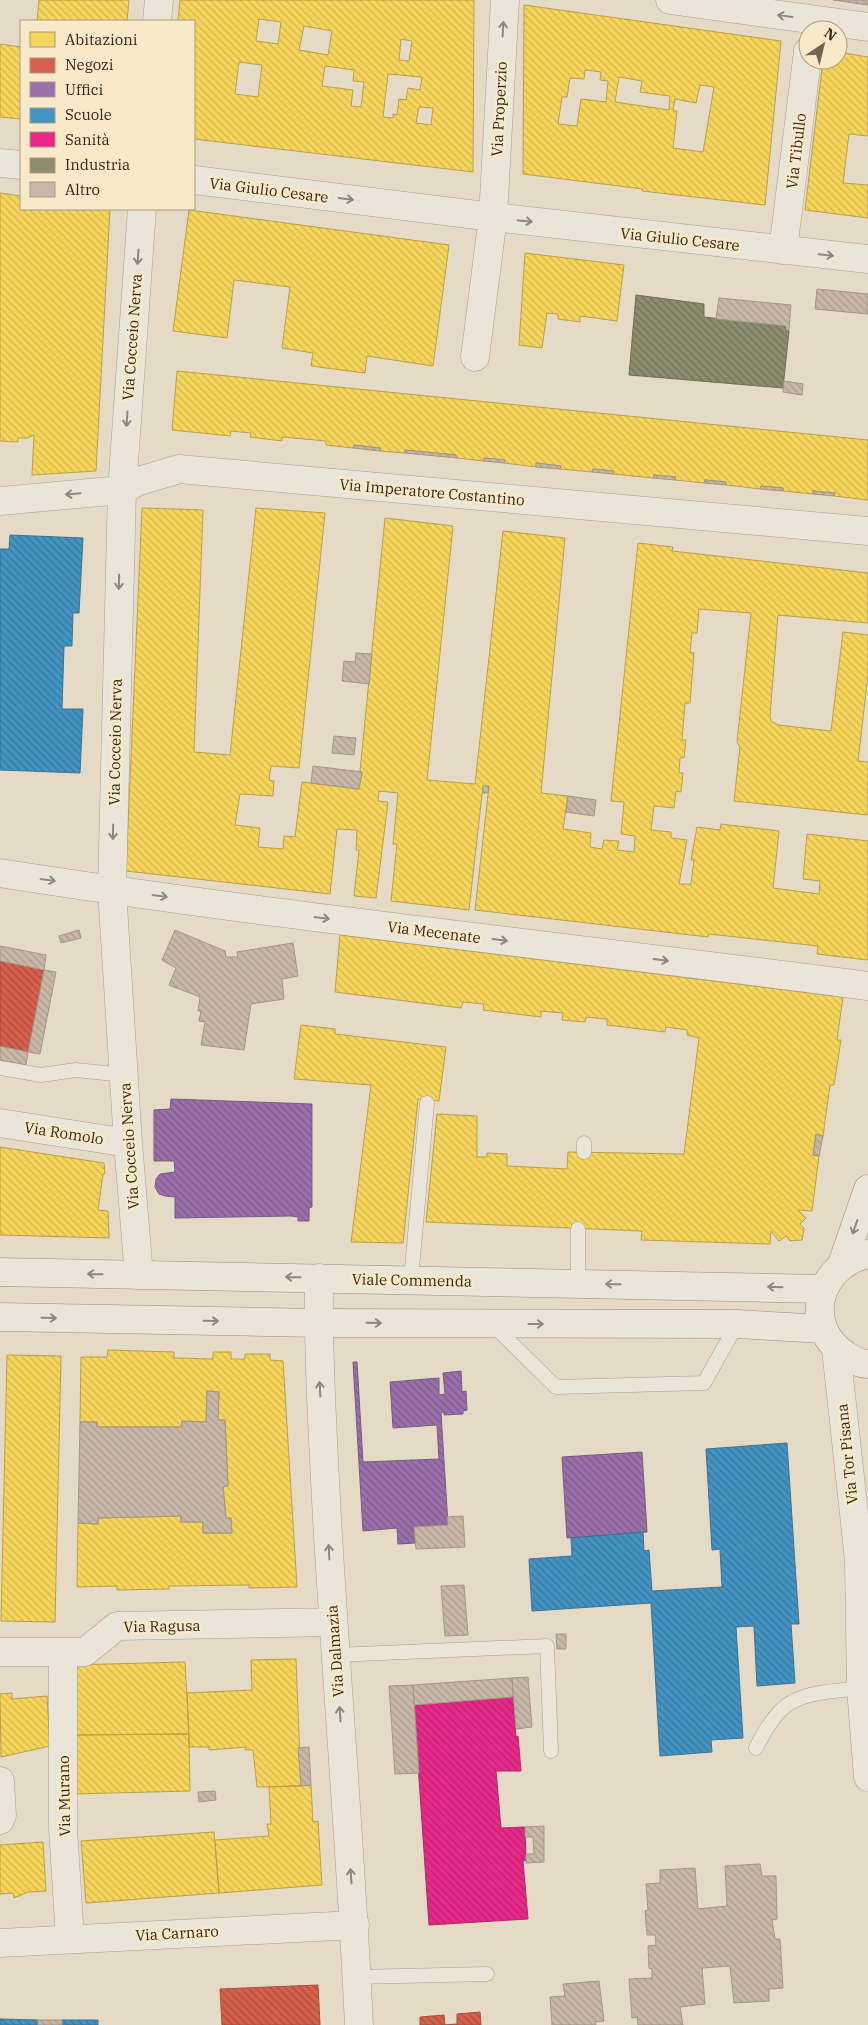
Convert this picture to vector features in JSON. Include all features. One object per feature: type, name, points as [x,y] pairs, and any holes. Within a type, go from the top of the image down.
[{"type":"street","points":[[157,20],[159,0]]},
{"type":"street","name":"Via Properzio","points":[[493,217],[505,0]]},
{"type":"street","points":[[670,0],[798,23]]},
{"type":"street","points":[[848,26],[868,27]]},
{"type":"street","name":"Via Tibullo","points":[[783,250],[806,70]]},
{"type":"street","points":[[0,163],[20,165]]},
{"type":"street","name":"Via Giulio Cesare","points":[[195,180],[493,217],[868,259]]},
{"type":"street","name":"Via Cocceio Nerva","points":[[139,1275],[128,1143],[112,890],[122,490],[142,210]]},
{"type":"street","points":[[475,357],[493,217]]},
{"type":"street","name":"Via Imperatore Costantino","points":[[0,501],[122,490],[139,481],[179,470],[868,531]]},
{"type":"street","name":"Via Mecenate","points":[[0,873],[112,890],[868,986]]},
{"type":"street","name":"Via Romolo","points":[[0,1123],[128,1143]]},
{"type":"street","name":"Via Tor Pisana","points":[[868,1189],[842,1264],[832,1275],[824,1289],[820,1309],[829,1339],[859,1560],[861,1688],[868,1777]]},
{"type":"street","points":[[842,1264],[857,1256],[868,1254]]},
{"type":"street","name":"Viale Commenda","points":[[0,1272],[824,1289]]},
{"type":"street","name":"Via Dalmazia","points":[[319,1278],[318,1349],[335,1655],[355,1925],[359,2025]]},
{"type":"street","points":[[0,1317],[318,1323],[737,1324],[829,1339],[860,1364],[868,1364]]},
{"type":"street","name":"Via Tor Pisana","points":[[859,1560],[868,1519]]},
{"type":"street","name":"Via Ragusa","points":[[0,1652],[86,1652],[117,1626],[333,1622]]},
{"type":"street","name":"Via Murano","points":[[63,1653],[63,1828],[70,1939]]},
{"type":"street","points":[[0,1781],[2,1815],[0,1820]]},
{"type":"street","name":"Via Carnaro","points":[[0,1943],[355,1925]]},
{"type":"lane","points":[[0,1068],[41,1075],[76,1070],[124,1075]]},
{"type":"lane","points":[[411,1280],[427,1103]]},
{"type":"lane","points":[[578,1229],[578,1283]]},
{"type":"lane","points":[[493,1324],[556,1387],[704,1383],[737,1324]]},
{"type":"lane","points":[[335,1655],[547,1646],[551,1751]]},
{"type":"lane","points":[[756,1748],[767,1727],[790,1702],[817,1694],[861,1688]]},
{"type":"lane","points":[[357,1977],[487,1974]]},
{"type":"building: Abitazioni","points":[[39,0],[129,0],[127,20],[37,20]]},
{"type":"building: Abitazioni","points":[[180,0],[474,0],[473,172],[195,139],[195,20],[178,20]],"holes":[[[259,19],[281,22],[278,44],[256,41]],[[304,26],[332,31],[328,55],[299,50]],[[401,39],[412,41],[409,61],[399,60]],[[239,62],[262,65],[258,97],[235,94]],[[325,66],[354,70],[353,81],[364,82],[361,107],[351,106],[353,90],[322,86]],[[388,74],[422,77],[420,90],[408,88],[406,100],[399,99],[397,115],[393,114],[393,118],[383,117]],[[419,107],[433,108],[431,125],[416,123]]]},
{"type":"building: Abitazioni","points":[[524,5],[781,41],[765,205],[642,191],[643,189],[523,174]],"holes":[[[585,70],[601,72],[600,80],[608,81],[606,102],[581,99],[577,126],[558,124],[562,97],[567,97],[570,78],[584,79]],[[619,77],[642,81],[640,92],[670,96],[669,110],[615,102]],[[700,85],[714,87],[703,152],[673,148],[677,111],[673,111],[675,99],[696,103]]]},
{"type":"building: Abitazioni","points":[[0,44],[20,47],[20,119],[0,117]]},
{"type":"building: Abitazioni","points":[[848,54],[868,57],[868,136],[849,134],[843,183],[868,185],[868,218],[805,210],[822,70],[848,70]]},
{"type":"building: Abitazioni","points":[[0,193],[20,196],[20,210],[110,210],[96,471],[32,475],[34,435],[27,438],[18,438],[18,442],[0,441]]},
{"type":"building: Abitazioni","points":[[189,210],[449,245],[433,366],[367,356],[365,373],[311,366],[313,353],[282,348],[290,287],[234,280],[227,338],[173,331]]},
{"type":"building: Abitazioni","points":[[525,253],[624,265],[617,321],[580,316],[580,322],[558,319],[558,314],[547,313],[542,348],[519,345]]},
{"type":"building: Abitazioni","points":[[177,371],[868,440],[868,500],[834,496],[835,493],[813,491],[813,494],[783,491],[783,488],[761,486],[760,489],[726,485],[726,482],[705,480],[704,483],[675,480],[676,477],[654,475],[653,478],[613,474],[613,471],[593,469],[592,472],[560,469],[561,466],[536,463],[536,467],[504,463],[505,460],[484,458],[484,461],[457,458],[456,455],[405,450],[405,453],[380,451],[380,448],[354,445],[353,448],[326,445],[326,441],[282,437],[282,441],[250,437],[251,433],[231,431],[230,436],[172,430]]},
{"type":"building: Abitazioni","points":[[142,508],[203,510],[194,752],[230,755],[256,508],[325,513],[299,768],[271,766],[269,780],[274,781],[273,796],[240,794],[235,825],[260,828],[258,847],[283,849],[284,836],[295,837],[302,782],[359,789],[385,518],[453,526],[427,780],[475,784],[503,531],[565,538],[541,793],[568,796],[563,829],[591,833],[590,847],[602,849],[604,840],[619,841],[617,850],[634,852],[635,836],[621,834],[624,802],[611,801],[638,543],[673,547],[672,551],[868,573],[868,623],[778,615],[770,716],[771,721],[778,725],[831,731],[843,632],[868,635],[868,675],[858,761],[868,762],[868,815],[734,801],[740,747],[737,742],[751,613],[699,609],[697,633],[692,633],[690,652],[694,653],[690,703],[685,703],[682,740],[686,740],[684,758],[680,758],[679,773],[683,773],[681,792],[676,791],[674,808],[654,806],[651,830],[671,832],[671,838],[687,840],[679,884],[691,884],[694,860],[691,860],[697,827],[720,830],[721,824],[779,831],[773,888],[819,894],[820,881],[803,879],[807,834],[868,841],[868,960],[817,954],[818,946],[709,934],[708,937],[475,910],[489,786],[483,786],[469,910],[391,901],[397,844],[393,844],[398,793],[379,791],[378,801],[388,802],[376,898],[354,896],[359,850],[356,850],[357,830],[337,829],[330,894],[126,871]]},
{"type":"building: Abitazioni","points":[[340,935],[843,997],[837,1040],[841,1040],[834,1085],[830,1085],[823,1136],[816,1134],[813,1155],[819,1156],[812,1211],[798,1210],[806,1218],[800,1224],[804,1228],[802,1240],[790,1241],[786,1236],[779,1241],[771,1231],[770,1244],[641,1240],[642,1231],[426,1222],[437,1114],[477,1116],[477,1157],[487,1157],[487,1153],[507,1154],[507,1166],[567,1169],[568,1152],[684,1154],[699,1038],[687,1035],[687,1030],[666,1027],[665,1032],[607,1025],[607,1019],[586,1017],[585,1022],[562,1020],[563,1013],[541,1011],[541,1017],[483,1010],[484,1004],[463,1002],[461,1008],[335,992]]},
{"type":"building: Abitazioni","points":[[301,1025],[335,1029],[335,1034],[446,1047],[439,1101],[418,1099],[403,1243],[351,1242],[371,1085],[294,1079]]},
{"type":"building: Abitazioni","points":[[0,1147],[104,1163],[105,1174],[103,1174],[98,1210],[108,1211],[109,1238],[0,1235]]},
{"type":"building: Abitazioni","points":[[108,1350],[174,1352],[174,1358],[213,1359],[213,1352],[231,1352],[231,1359],[245,1359],[245,1354],[270,1354],[270,1360],[283,1361],[297,1587],[249,1588],[249,1585],[169,1586],[169,1589],[117,1590],[117,1586],[77,1587],[78,1523],[98,1524],[98,1518],[181,1516],[181,1522],[203,1522],[203,1533],[232,1533],[231,1518],[226,1518],[223,1487],[228,1486],[225,1420],[218,1420],[219,1392],[207,1391],[206,1422],[182,1421],[182,1427],[97,1427],[97,1422],[80,1422],[81,1357],[107,1357]]},
{"type":"building: Abitazioni","points":[[7,1355],[61,1356],[55,1622],[1,1621]]},
{"type":"building: Abitazioni","points":[[296,1659],[301,1786],[257,1787],[253,1750],[245,1750],[246,1747],[209,1750],[209,1747],[189,1747],[187,1693],[252,1690],[251,1660]]},
{"type":"building: Abitazioni","points":[[185,1662],[189,1734],[72,1735],[71,1665]]},
{"type":"building: Abitazioni","points":[[12,1693],[12,1699],[47,1696],[50,1746],[1,1757],[0,1694]]},
{"type":"building: Abitazioni","points":[[189,1734],[190,1791],[73,1794],[72,1735]]},
{"type":"building: Abitazioni","points":[[311,1785],[313,1822],[318,1821],[322,1885],[219,1893],[215,1840],[269,1836],[267,1824],[271,1824],[269,1787]]},
{"type":"building: Abitazioni","points":[[214,1832],[219,1893],[86,1903],[81,1841]]},
{"type":"building: Abitazioni","points":[[43,1842],[46,1891],[28,1892],[14,1898],[13,1893],[0,1894],[0,1845]]},
{"type":"building: Negozi","points":[[0,961],[44,970],[28,1052],[0,1046]]},
{"type":"building: Negozi","points":[[318,1985],[320,2025],[222,2025],[220,1989]]},
{"type":"building: Negozi","points":[[480,2012],[481,2025],[445,2025],[457,2024],[457,2014]]},
{"type":"building: Negozi","points":[[444,2015],[445,2025],[420,2025],[420,2017]]},
{"type":"building: Uffici","points":[[171,1099],[312,1104],[312,1207],[309,1208],[309,1221],[298,1221],[298,1217],[291,1216],[175,1218],[175,1197],[159,1194],[155,1187],[156,1179],[160,1174],[175,1172],[174,1161],[154,1161],[154,1110],[170,1109]]},
{"type":"building: Uffici","points":[[353,1362],[357,1362],[363,1462],[439,1459],[437,1425],[393,1428],[390,1382],[439,1378],[439,1395],[445,1394],[443,1373],[461,1371],[462,1392],[466,1391],[467,1410],[463,1411],[463,1414],[444,1415],[444,1412],[441,1413],[448,1525],[414,1527],[415,1543],[398,1544],[397,1528],[363,1531]]},
{"type":"building: Uffici","points":[[642,1452],[647,1532],[567,1538],[562,1457]]},
{"type":"building: Scuole","points":[[10,535],[83,538],[79,613],[73,613],[72,646],[64,646],[62,709],[83,709],[80,773],[0,770],[0,549],[9,549]]},
{"type":"building: Scuole","points":[[787,1443],[799,1624],[791,1624],[795,1683],[757,1686],[754,1626],[736,1627],[743,1738],[711,1740],[712,1752],[660,1756],[651,1603],[532,1611],[529,1559],[572,1556],[571,1538],[643,1532],[644,1551],[649,1550],[652,1591],[722,1587],[720,1549],[712,1550],[706,1449]]},
{"type":"building: Scuole","points":[[0,2019],[38,2020],[38,2025],[0,2025]]},
{"type":"building: Scuole","points":[[62,2020],[98,2020],[98,2025],[62,2025]]},
{"type":"building: Sanità","points":[[513,1697],[521,1771],[496,1771],[501,1828],[525,1827],[526,1860],[523,1861],[528,1919],[429,1925],[414,1705]]},
{"type":"building: Industria","points":[[636,295],[704,304],[704,317],[786,326],[786,330],[789,331],[783,388],[629,375]]},
{"type":"building: Altro","points":[[833,0],[868,0],[868,5]]},
{"type":"building: Altro","points":[[817,289],[868,294],[868,314],[815,309]]},
{"type":"building: Altro","points":[[719,298],[791,305],[789,330],[786,330],[786,326],[716,319]]},
{"type":"building: Altro","points":[[784,381],[803,384],[802,395],[783,392]]},
{"type":"building: Altro","points":[[354,445],[380,448],[380,451],[353,448]]},
{"type":"building: Altro","points":[[405,450],[456,455],[457,458],[405,453]]},
{"type":"building: Altro","points":[[484,458],[505,460],[504,463],[484,461]]},
{"type":"building: Altro","points":[[536,463],[561,466],[560,469],[536,467]]},
{"type":"building: Altro","points":[[593,469],[613,471],[613,474],[592,472]]},
{"type":"building: Altro","points":[[654,475],[676,477],[675,480],[653,478]]},
{"type":"building: Altro","points":[[705,480],[726,482],[726,485],[704,483]]},
{"type":"building: Altro","points":[[761,486],[783,488],[783,491],[760,489]]},
{"type":"building: Altro","points":[[813,491],[835,493],[834,496],[813,494]]},
{"type":"building: Altro","points":[[356,653],[372,654],[369,684],[342,681],[344,661],[355,662]]},
{"type":"building: Altro","points":[[334,736],[356,738],[354,755],[332,753]]},
{"type":"building: Altro","points":[[313,766],[362,772],[359,789],[311,783]]},
{"type":"building: Altro","points":[[483,786],[489,786],[488,793],[483,793]]},
{"type":"building: Altro","points":[[568,796],[596,800],[594,816],[566,812]]},
{"type":"building: Altro","points":[[79,930],[81,938],[61,943],[59,936]]},
{"type":"building: Altro","points":[[175,930],[225,951],[226,957],[238,957],[237,952],[293,943],[298,976],[282,979],[284,999],[251,1004],[244,1050],[201,1045],[205,1022],[199,1021],[201,1011],[198,1011],[200,997],[169,985],[176,968],[162,960]]},
{"type":"building: Altro","points":[[0,946],[46,955],[44,970],[0,961]]},
{"type":"building: Altro","points":[[44,970],[56,972],[40,1054],[28,1052]]},
{"type":"building: Altro","points":[[0,1046],[28,1052],[26,1065],[0,1060]]},
{"type":"building: Altro","points":[[816,1134],[823,1136],[819,1156],[813,1155]]},
{"type":"building: Altro","points":[[207,1391],[219,1392],[218,1420],[225,1420],[228,1486],[223,1487],[226,1518],[231,1518],[232,1533],[203,1533],[203,1522],[181,1522],[181,1516],[98,1518],[98,1524],[78,1523],[80,1422],[97,1422],[97,1427],[182,1427],[182,1421],[206,1422]]},
{"type":"building: Altro","points":[[463,1516],[465,1547],[416,1549],[414,1527],[448,1525],[447,1517]]},
{"type":"building: Altro","points":[[464,1585],[468,1635],[445,1636],[441,1586]]},
{"type":"building: Altro","points":[[556,1634],[566,1634],[566,1649],[557,1649]]},
{"type":"building: Altro","points":[[528,1677],[532,1727],[516,1729],[512,1678]]},
{"type":"building: Altro","points":[[512,1678],[513,1697],[414,1705],[413,1685]]},
{"type":"building: Altro","points":[[413,1685],[419,1773],[395,1774],[389,1686]]},
{"type":"building: Altro","points":[[309,1747],[311,1785],[301,1786],[298,1748]]},
{"type":"building: Altro","points":[[215,1791],[216,1800],[199,1802],[198,1792]]},
{"type":"building: Altro","points":[[544,1826],[544,1862],[526,1863],[526,1854],[534,1854],[533,1837],[525,1837],[525,1827]]},
{"type":"building: Altro","points":[[760,1864],[762,1876],[776,1876],[777,1919],[772,1920],[775,1939],[780,1939],[783,1988],[769,1989],[769,2001],[734,2003],[730,1966],[702,1968],[705,2004],[680,2007],[683,2025],[638,2025],[637,2017],[632,2018],[629,1979],[652,1978],[652,1969],[649,1968],[648,1946],[656,1945],[655,1935],[647,1935],[645,1911],[648,1910],[646,1884],[660,1883],[660,1870],[695,1868],[698,1909],[727,1906],[725,1866]]},
{"type":"building: Altro","points":[[599,1981],[604,2021],[595,2022],[596,2025],[552,2025],[550,1997],[565,1996],[563,1984]]},
{"type":"building: Altro","points":[[38,2020],[62,2020],[62,2025],[38,2025]]}]
